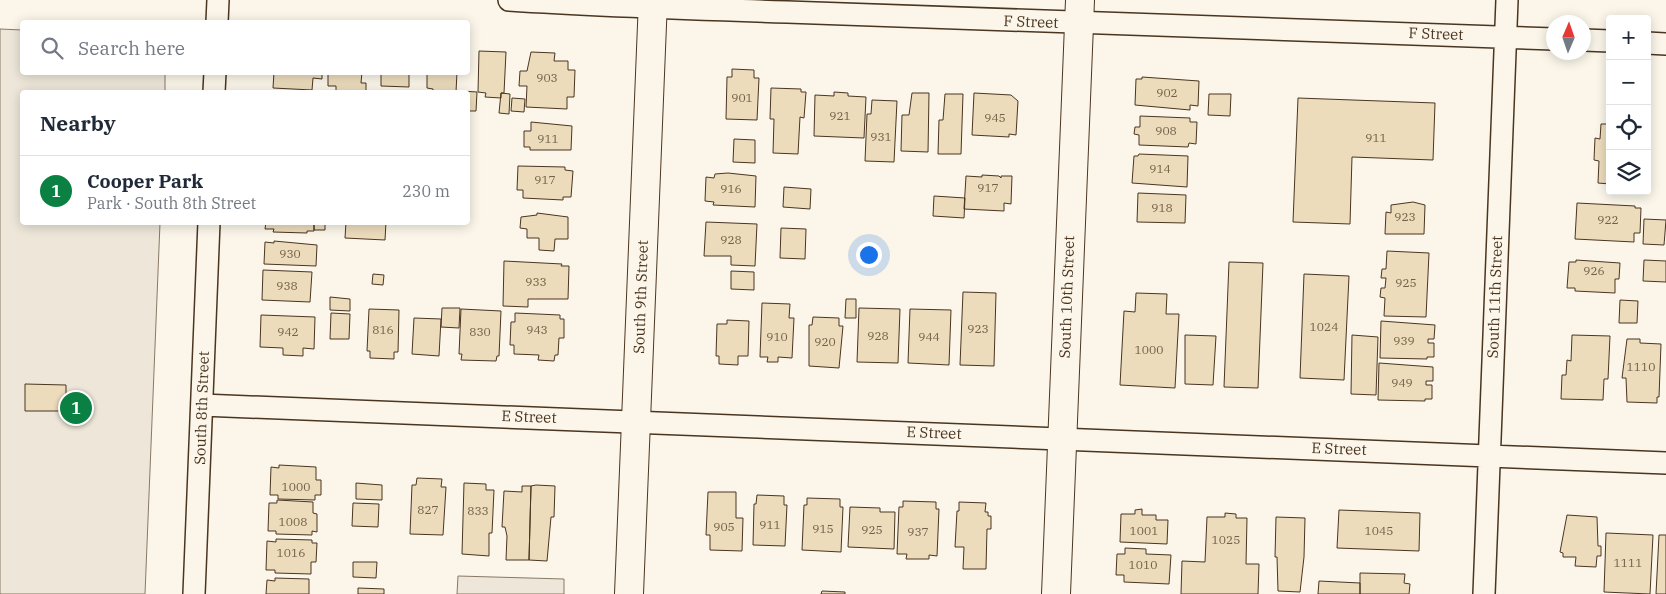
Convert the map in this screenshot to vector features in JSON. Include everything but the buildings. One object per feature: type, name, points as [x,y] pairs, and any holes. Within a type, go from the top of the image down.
[{"type":"main road","name":"South 9th Street","points":[[629,594],[652,4]]},
{"type":"main road","name":"South 10th Street","points":[[1056,594],[1079,12]]},
{"type":"street","points":[[217,20],[218,0]]},
{"type":"street","name":"F Street","points":[[508,0],[1079,12],[1271,28],[1546,39]]},
{"type":"street","name":"South 11th Street","points":[[1484,594],[1507,0]]},
{"type":"street","points":[[1591,40],[1606,41]]},
{"type":"street","points":[[1651,43],[1666,44]]},
{"type":"street","points":[[214,90],[215,75]]},
{"type":"street","name":"South 8th Street","points":[[194,594],[209,225]]},
{"type":"street","name":"E Street","points":[[202,405],[1666,463]]},
{"type":"shaded area","points":[[0,29],[20,30],[20,75],[165,75],[165,90],[20,90],[20,225],[160,225],[145,594],[0,594]]},
{"type":"shaded area","points":[[458,576],[564,579],[564,594],[457,594]]},
{"type":"place","name":"Cooper Park","points":[[76,408]]}]
